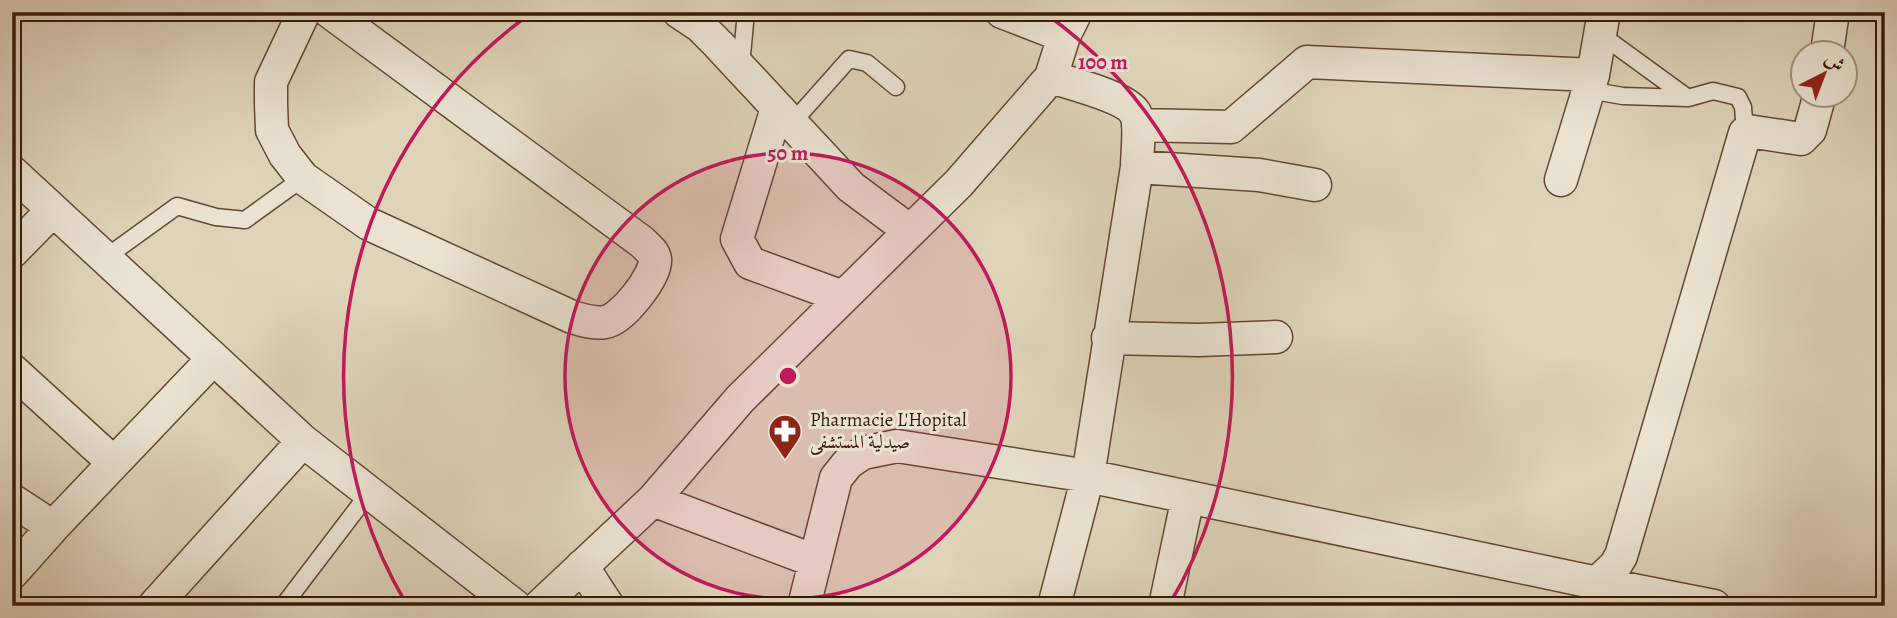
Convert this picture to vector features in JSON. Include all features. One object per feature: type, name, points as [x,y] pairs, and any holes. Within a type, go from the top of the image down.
[{"type":"street","points":[[304,12],[271,82],[272,130],[285,155],[303,178],[369,224],[572,317],[606,322],[632,304],[654,268],[655,259],[642,242],[330,12]]},
{"type":"street","points":[[679,12],[699,26],[740,67],[851,187],[910,231]]},
{"type":"street","points":[[540,606],[653,499],[740,398],[959,183],[1051,76],[1070,24],[1002,12]]},
{"type":"street","points":[[1829,38],[1833,12]]},
{"type":"street","points":[[1561,180],[1590,82],[1602,23]]},
{"type":"street","points":[[1138,125],[1231,127],[1307,62],[1590,82]]},
{"type":"street","points":[[1051,76],[1124,103],[1135,113],[1138,125],[1137,167],[1087,476],[1054,606]]},
{"type":"street","points":[[1595,594],[1620,556],[1745,133],[1748,131],[1790,138],[1805,136],[1810,130],[1816,108]]},
{"type":"street","points":[[785,115],[737,239],[750,262],[843,297]]},
{"type":"street","points":[[1137,167],[1259,175],[1315,185]]},
{"type":"street","points":[[12,172],[303,441],[515,606]]},
{"type":"street","points":[[12,252],[53,210]]},
{"type":"street","points":[[1108,338],[1199,341],[1276,337]]},
{"type":"street","points":[[12,573],[214,359]]},
{"type":"street","points":[[12,370],[114,463]]},
{"type":"street","points":[[154,606],[303,441]]},
{"type":"street","points":[[804,606],[836,478],[848,463],[863,453],[897,446],[1087,476],[1188,497],[1595,594],[1714,606]]},
{"type":"street","points":[[1165,606],[1188,497]]},
{"type":"street","points":[[653,499],[815,561]]},
{"type":"street","points":[[12,500],[53,527]]},
{"type":"street","points":[[582,566],[608,606]]},
{"type":"lane","points":[[740,67],[746,12]]},
{"type":"lane","points":[[1602,23],[1688,98]]},
{"type":"lane","points":[[785,115],[849,59],[867,63],[896,87]]},
{"type":"lane","points":[[1590,82],[1623,96],[1688,98],[1713,91],[1738,97],[1743,107],[1745,133]]},
{"type":"lane","points":[[105,258],[177,206],[216,217],[245,220],[303,178]]},
{"type":"lane","points":[[283,606],[369,493]]},
{"type":"place","name":"Pharmacie L'Hopital صيدلية المستشفى","points":[[785,461]]}]
